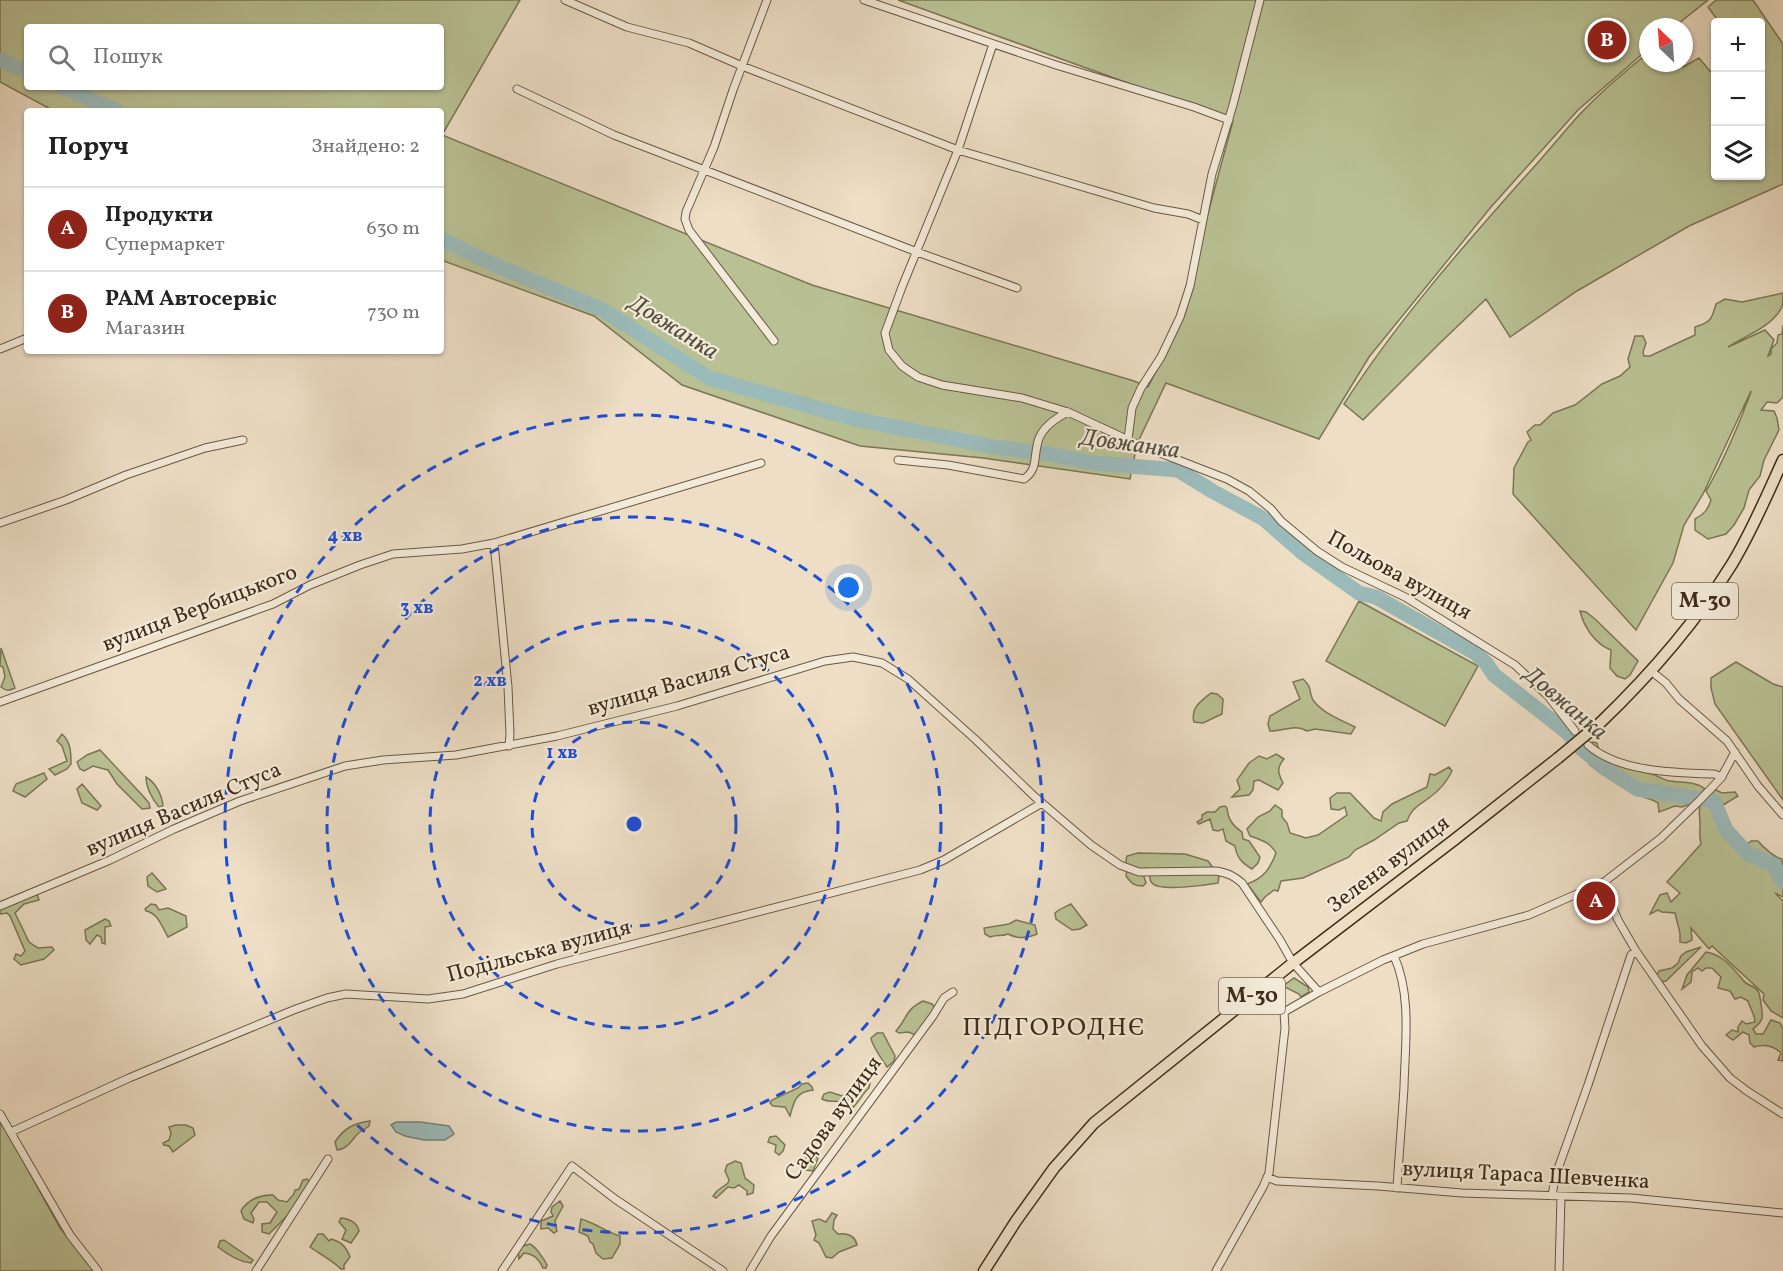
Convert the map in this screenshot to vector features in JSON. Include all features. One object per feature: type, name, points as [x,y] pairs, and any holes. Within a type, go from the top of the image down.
[{"type":"highway","name":"Зелена вулиця","points":[[984,1271],[1054,1168],[1094,1123],[1293,963],[1558,758],[1630,694],[1699,611],[1731,564],[1750,532],[1783,460]]},
{"type":"street","points":[[565,0],[627,27],[689,43],[958,150],[1154,208],[1188,214],[1203,220]]},
{"type":"street","points":[[767,0],[714,147],[685,219],[689,231],[774,340]]},
{"type":"street","points":[[864,0],[1228,120]]},
{"type":"street","points":[[1128,439],[1132,408],[1141,388],[1161,357],[1180,317],[1190,286],[1212,174],[1260,0]]},
{"type":"street","name":"Польова вулиця","points":[[993,44],[958,150],[885,333],[889,350],[902,366],[918,377],[942,385],[1022,398],[1068,412],[1137,444],[1227,479],[1249,491],[1317,551],[1342,567],[1405,597],[1515,665],[1548,696],[1575,731]]},
{"type":"street","points":[[517,89],[614,135],[917,252],[1017,288]]},
{"type":"street","points":[[0,349],[24,339]]},
{"type":"street","points":[[898,460],[948,465],[1024,479],[1034,469],[1037,444],[1045,429],[1056,418],[1068,412]]},
{"type":"street","points":[[0,524],[205,448],[243,440]]},
{"type":"street","name":"вулиця Вербицького","points":[[0,702],[254,612],[360,565],[393,554],[462,549],[494,543],[761,463]]},
{"type":"street","points":[[494,543],[508,687],[509,746]]},
{"type":"street","name":"вулиця Василя Стуса","points":[[0,906],[110,860],[240,801],[345,766],[382,760],[456,755],[557,736],[677,706],[825,661],[853,657],[882,663],[908,679],[1091,845],[1120,865],[1139,872],[1216,871],[1234,876],[1242,883],[1293,963]]},
{"type":"street","points":[[1651,671],[1666,683],[1678,699],[1710,724],[1727,741],[1758,786],[1783,815]]},
{"type":"street","points":[[1588,745],[1612,759],[1633,766],[1714,774],[1722,777]]},
{"type":"street","points":[[1216,1271],[1267,1177],[1286,1028],[1284,1012],[1318,992],[1423,944],[1529,915],[1602,883],[1661,838],[1702,798],[1722,777],[1735,752]]},
{"type":"street","name":"Подільська вулиця","points":[[11,1132],[129,1078],[296,1009],[327,999],[346,994],[428,999],[463,994],[557,964],[920,870],[944,860],[1042,802]]},
{"type":"street","points":[[1602,883],[1618,920],[1636,951],[1714,1061],[1730,1078],[1783,1114]]},
{"type":"street","points":[[1552,1196],[1555,1178],[1604,1032],[1631,955],[1636,951]]},
{"type":"street","points":[[1394,956],[1401,975],[1407,1029],[1397,1188]]},
{"type":"street","points":[[1293,963],[1318,992]]},
{"type":"street","name":"Садова вулиця","points":[[750,1271],[771,1236],[944,998],[953,992]]},
{"type":"street","points":[[0,1114],[70,1234],[98,1271]]},
{"type":"street","points":[[256,1271],[328,1158]]},
{"type":"street","points":[[502,1271],[572,1166],[615,1199],[723,1271]]},
{"type":"street","name":"вулиця Тараса Шевченка","points":[[1267,1177],[1277,1180],[1397,1188],[1642,1199],[1783,1213]]},
{"type":"street","points":[[1558,1271],[1561,1197]]},
{"type":"green space","points":[[0,0],[520,0],[444,132],[444,108],[48,108],[0,82]]},
{"type":"green space","points":[[898,0],[1708,0],[1685,18],[1639,18],[1639,57],[1578,110],[1491,207],[1369,357],[1319,439],[1166,383],[1137,444],[1130,479],[983,458],[860,446],[682,385],[594,316],[444,261],[444,136],[812,285],[1148,387],[1177,331],[1195,273],[1207,217],[1233,121]]},
{"type":"green space","points":[[1716,0],[1753,0],[1783,44],[1783,184],[1689,226],[1577,291],[1510,337],[1486,299],[1363,420],[1344,404],[1407,316],[1475,233],[1580,114],[1639,60],[1639,72],[1693,72],[1693,61],[1699,58],[1711,71],[1711,180],[1765,180],[1765,18],[1716,18],[1708,7]]},
{"type":"green space","points":[[1783,293],[1782,307],[1771,320],[1728,347],[1765,330],[1774,340],[1768,356],[1777,343],[1778,335],[1782,334],[1783,325],[1783,397],[1777,403],[1767,402],[1761,410],[1774,411],[1779,430],[1764,460],[1760,476],[1749,490],[1744,508],[1726,534],[1708,539],[1695,530],[1695,519],[1705,511],[1711,500],[1706,491],[1717,472],[1751,391],[1703,494],[1684,525],[1673,563],[1636,630],[1513,494],[1514,468],[1531,440],[1527,432],[1535,425],[1540,425],[1553,413],[1575,405],[1602,384],[1620,376],[1630,367],[1628,359],[1635,336],[1643,336],[1646,343],[1644,356],[1650,356],[1695,335],[1695,327],[1708,321],[1712,317],[1716,304],[1725,299],[1742,302]]},
{"type":"green space","points":[[1359,601],[1478,666],[1445,726],[1326,661]]},
{"type":"green space","points":[[1580,611],[1586,612],[1595,619],[1638,661],[1625,679],[1617,676],[1610,668],[1611,650],[1600,644],[1591,634]]},
{"type":"green space","points":[[1,648],[15,688],[9,690],[1,687],[5,677],[3,667],[0,666]]},
{"type":"green space","points":[[1736,662],[1773,684],[1783,687],[1783,800],[1715,704],[1711,678]]},
{"type":"green space","points":[[1303,679],[1309,687],[1313,700],[1321,709],[1355,727],[1351,734],[1315,729],[1307,731],[1298,728],[1270,731],[1268,724],[1270,716],[1300,699],[1293,682]]},
{"type":"green space","points":[[1211,693],[1223,699],[1222,714],[1203,723],[1194,722],[1195,709]]},
{"type":"green space","points":[[62,734],[69,744],[71,764],[67,769],[55,775],[49,769],[67,761],[62,746],[57,741]]},
{"type":"green space","points":[[1593,742],[1597,743],[1600,755],[1618,765],[1667,780],[1702,786],[1705,789],[1689,804],[1659,812],[1658,803],[1638,794],[1637,786],[1633,783],[1623,784],[1609,774],[1603,775],[1590,765],[1585,758],[1586,748]]},
{"type":"green space","points":[[100,750],[143,796],[150,808],[142,809],[117,784],[108,770],[93,766],[84,771],[80,769],[77,762]]},
{"type":"green space","points":[[1276,754],[1284,759],[1279,771],[1283,783],[1278,790],[1259,780],[1254,781],[1253,790],[1249,795],[1232,797],[1240,789],[1237,780],[1249,763],[1259,756],[1267,759]]},
{"type":"green space","points":[[1449,767],[1452,771],[1445,782],[1437,792],[1414,810],[1407,821],[1399,823],[1355,850],[1349,857],[1303,878],[1281,881],[1278,891],[1274,890],[1261,902],[1247,884],[1266,872],[1276,853],[1268,844],[1250,836],[1247,829],[1258,817],[1270,811],[1275,805],[1282,810],[1282,817],[1290,833],[1306,838],[1318,835],[1347,815],[1345,807],[1339,810],[1331,809],[1330,798],[1337,793],[1350,793],[1374,818],[1381,821],[1383,812],[1392,804],[1427,787],[1430,774],[1435,775]]},
{"type":"green space","points":[[44,773],[47,779],[25,797],[13,791],[16,784]]},
{"type":"green space","points":[[146,777],[158,790],[163,806],[159,807],[152,797]]},
{"type":"green space","points":[[82,784],[101,806],[97,810],[82,803],[77,789]]},
{"type":"green space","points":[[1714,789],[1722,793],[1735,792],[1738,796],[1723,805],[1724,813],[1721,824],[1730,829],[1745,846],[1751,841],[1758,841],[1782,859],[1783,897],[1775,893],[1783,901],[1783,1018],[1771,1011],[1763,1000],[1764,994],[1712,946],[1709,949],[1691,928],[1692,940],[1686,943],[1680,942],[1675,913],[1658,910],[1650,914],[1660,895],[1667,893],[1671,902],[1680,893],[1667,882],[1701,844],[1700,806],[1711,798]]},
{"type":"green space","points":[[1225,806],[1231,822],[1242,832],[1243,839],[1249,841],[1260,857],[1252,869],[1240,860],[1235,846],[1226,841],[1223,829],[1213,830],[1210,819],[1199,824],[1197,822],[1207,812],[1215,812]]},
{"type":"green space","points":[[1138,853],[1185,854],[1208,861],[1219,876],[1218,883],[1184,887],[1156,886],[1150,880],[1152,870],[1145,868],[1142,870],[1146,883],[1143,886],[1135,885],[1126,876],[1126,862],[1127,856]]},
{"type":"green space","points":[[152,873],[166,889],[157,892],[148,886],[147,877]]},
{"type":"green space","points":[[37,894],[39,900],[24,904],[15,913],[29,942],[38,948],[52,947],[54,950],[44,959],[21,965],[14,959],[16,954],[21,956],[25,951],[10,916],[7,913],[0,914],[0,909]]},
{"type":"green space","points":[[151,904],[156,905],[159,910],[168,908],[186,916],[187,927],[168,937],[157,917],[146,911],[145,909]]},
{"type":"green space","points":[[1071,904],[1087,925],[1080,929],[1072,930],[1056,919],[1055,913]]},
{"type":"green space","points":[[105,919],[111,926],[105,927],[105,944],[97,935],[90,944],[86,940],[85,930]]},
{"type":"green space","points":[[1016,920],[1035,925],[1037,934],[1023,937],[1008,934],[990,937],[985,934],[984,928],[1009,924]]},
{"type":"green space","points":[[1701,947],[1666,981],[1659,982],[1656,977],[1659,971],[1672,968],[1686,952]]},
{"type":"green space","points":[[1706,952],[1722,959],[1745,982],[1758,991],[1762,1018],[1753,1029],[1756,1034],[1763,1034],[1771,1020],[1780,1023],[1783,1029],[1783,1061],[1778,1060],[1781,1053],[1772,1047],[1754,1047],[1750,1043],[1749,1035],[1743,1032],[1733,1040],[1726,1035],[1732,1030],[1738,1032],[1742,1021],[1746,1024],[1755,1022],[1755,1019],[1748,1001],[1741,997],[1735,999],[1730,991],[1718,988],[1721,977],[1712,968],[1702,971],[1698,968],[1692,972],[1691,982],[1682,989],[1687,975]]},
{"type":"green space","points":[[1294,978],[1308,987],[1309,992],[1301,997],[1283,986]]},
{"type":"green space","points":[[923,1001],[932,1004],[937,1010],[916,1035],[896,1031],[910,1011]]},
{"type":"green space","points":[[877,1033],[883,1033],[895,1056],[894,1061],[887,1067],[875,1049],[871,1038]]},
{"type":"green space","points":[[808,1083],[813,1090],[799,1095],[794,1102],[790,1116],[785,1107],[773,1106],[770,1103],[802,1084]]},
{"type":"green space","points":[[865,1083],[870,1083],[869,1088],[850,1110],[842,1103],[822,1099],[824,1094],[830,1092],[842,1096]]},
{"type":"green space","points":[[0,1119],[60,1228],[96,1271],[0,1271]]},
{"type":"green space","points":[[370,1121],[369,1126],[347,1145],[337,1150],[335,1142],[338,1137],[354,1125]]},
{"type":"green space","points":[[176,1125],[193,1128],[195,1135],[173,1152],[163,1143],[169,1140],[171,1133],[169,1127]]},
{"type":"green space","points":[[776,1136],[785,1145],[779,1155],[775,1152],[776,1145],[768,1142],[770,1137]]},
{"type":"green space","points":[[812,1153],[818,1158],[813,1171],[805,1170],[802,1162],[805,1161],[807,1154]]},
{"type":"green space","points":[[735,1161],[741,1163],[745,1178],[754,1185],[753,1193],[747,1195],[747,1191],[739,1185],[734,1188],[728,1187],[716,1198],[713,1196],[729,1180],[725,1171],[727,1165]]},
{"type":"green space","points":[[307,1179],[310,1182],[290,1213],[269,1234],[262,1232],[262,1224],[270,1223],[277,1212],[267,1202],[259,1202],[251,1213],[253,1223],[244,1219],[241,1211],[251,1201],[273,1195],[278,1200],[287,1202],[295,1190],[299,1189],[303,1180]]},
{"type":"green space","points":[[560,1201],[563,1206],[555,1221],[557,1231],[554,1233],[548,1228],[541,1229],[541,1221],[553,1216],[552,1207]]},
{"type":"green space","points":[[832,1213],[837,1215],[833,1229],[838,1234],[847,1234],[852,1237],[857,1245],[839,1252],[832,1258],[826,1257],[819,1243],[814,1240],[816,1235],[812,1221],[819,1219],[826,1222]]},
{"type":"green space","points":[[341,1218],[357,1225],[359,1231],[351,1243],[342,1239],[346,1230],[339,1222]]},
{"type":"green space","points":[[581,1219],[620,1236],[620,1244],[612,1258],[603,1259],[596,1253],[588,1236],[579,1232]]},
{"type":"green space","points":[[318,1234],[323,1234],[329,1241],[331,1239],[341,1243],[345,1248],[350,1257],[344,1269],[310,1247]]},
{"type":"green space","points":[[224,1240],[253,1260],[251,1263],[234,1258],[218,1247],[220,1241]]},
{"type":"green space","points":[[530,1244],[542,1257],[547,1265],[546,1268],[543,1268],[531,1254],[524,1253],[519,1259],[518,1250]]},
{"type":"water","points":[[396,1122],[420,1122],[449,1126],[454,1134],[445,1140],[424,1140],[396,1132],[391,1125]]},
{"type":"waterway","name":"Довжанка","points":[[0,60],[24,71]]},
{"type":"waterway","name":"Довжанка","points":[[69,90],[110,108]]},
{"type":"waterway","name":"Довжанка","points":[[444,240],[499,267],[603,310],[709,378],[855,419],[994,447],[1093,463],[1178,470],[1264,519],[1304,554],[1359,593],[1376,597],[1475,653],[1494,675],[1568,733],[1582,749],[1606,769],[1637,789],[1714,801],[1726,830],[1748,854],[1774,865],[1783,882]]},
{"type":"place","name":"РАМ Автосервіс","points":[[1607,40]]},
{"type":"place","name":"Продукти","points":[[1596,901]]},
{"type":"district","name":"ПІДГОРОДНЄ","points":[[1054,1028]]}]
